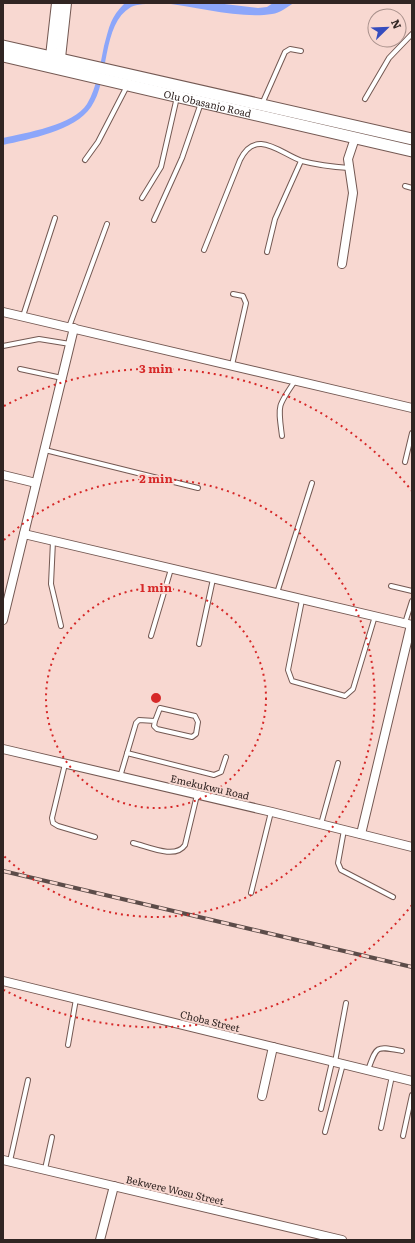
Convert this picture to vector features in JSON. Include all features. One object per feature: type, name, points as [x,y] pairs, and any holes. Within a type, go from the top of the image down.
[{"type":"main road","name":"Olu Obasanjo Road","points":[[3,46],[55,63],[92,72],[262,104],[412,139]]},
{"type":"main road","name":"Olu Obasanjo Road","points":[[3,56],[55,63]]},
{"type":"main road","name":"Olu Obasanjo Road","points":[[114,77],[127,85],[412,151]]},
{"type":"street","points":[[55,63],[57,3]]},
{"type":"street","points":[[55,63],[66,3]]},
{"type":"street","points":[[342,264],[353,193],[353,183],[348,159],[355,138]]},
{"type":"street","points":[[3,312],[412,408]]},
{"type":"street","points":[[3,620],[62,378],[70,344],[72,327]]},
{"type":"street","points":[[3,475],[36,483]]},
{"type":"street","points":[[24,534],[409,624],[361,834]]},
{"type":"street","name":"Emekukwu Road","points":[[3,749],[272,812],[412,847]]},
{"type":"street","name":"Choba Street","points":[[3,981],[412,1081]]},
{"type":"street","points":[[262,1096],[273,1047]]},
{"type":"street","name":"Bekwere Wosu Street","points":[[6,1160],[342,1240]]},
{"type":"street","points":[[100,1240],[114,1186]]},
{"type":"lane","points":[[364,99],[389,58],[412,34]]},
{"type":"lane","points":[[262,104],[285,52],[290,49],[301,51]]},
{"type":"lane","points":[[85,160],[98,142],[127,85]]},
{"type":"lane","points":[[142,198],[161,167],[177,97]]},
{"type":"lane","points":[[154,220],[182,158],[201,103]]},
{"type":"lane","points":[[204,250],[244,151],[259,145],[270,145],[301,161],[349,168]]},
{"type":"lane","points":[[267,252],[275,219],[301,161]]},
{"type":"lane","points":[[405,186],[412,188]]},
{"type":"lane","points":[[23,316],[56,218]]},
{"type":"lane","points":[[72,327],[107,224]]},
{"type":"lane","points":[[232,365],[246,299],[244,296],[233,294]]},
{"type":"lane","points":[[3,346],[39,339],[70,344]]},
{"type":"lane","points":[[20,369],[62,378]]},
{"type":"lane","points":[[282,436],[278,411],[280,404],[295,380]]},
{"type":"lane","points":[[406,462],[412,433]]},
{"type":"lane","points":[[44,450],[198,488]]},
{"type":"lane","points":[[277,593],[312,483]]},
{"type":"lane","points":[[53,540],[51,584],[61,626]]},
{"type":"lane","points":[[151,636],[172,568]]},
{"type":"lane","points":[[199,644],[214,578]]},
{"type":"lane","points":[[391,586],[412,591]]},
{"type":"lane","points":[[302,599],[288,670],[290,678],[292,681],[345,696],[353,689],[375,616]]},
{"type":"lane","points":[[409,624],[412,601]]},
{"type":"lane","points":[[160,708],[195,716],[198,722],[196,734],[192,737],[157,729],[154,726],[155,720],[160,708]]},
{"type":"lane","points":[[120,777],[136,723],[139,720],[155,720]]},
{"type":"lane","points":[[127,753],[214,775],[221,772],[226,757]]},
{"type":"lane","points":[[321,824],[338,763]]},
{"type":"lane","points":[[65,764],[52,818],[54,823],[58,826],[95,837]]},
{"type":"lane","points":[[133,843],[173,852],[183,849],[197,795]]},
{"type":"lane","points":[[251,893],[272,812]]},
{"type":"lane","points":[[344,830],[338,863],[341,870],[393,897]]},
{"type":"lane","points":[[68,1045],[76,999]]},
{"type":"lane","points":[[325,1132],[346,1003]]},
{"type":"lane","points":[[368,1070],[374,1052],[378,1049],[382,1047],[402,1051]]},
{"type":"lane","points":[[321,1109],[337,1063]]},
{"type":"lane","points":[[381,1128],[392,1076]]},
{"type":"lane","points":[[6,1160],[28,1080]]},
{"type":"lane","points":[[403,1136],[412,1095]]},
{"type":"lane","points":[[45,1170],[52,1137]]},
{"type":"water","points":[[125,3],[155,3],[133,6],[121,15],[110,39],[101,82],[97,96],[91,107],[84,115],[63,128],[38,137],[3,145],[3,138],[36,131],[61,123],[81,111],[87,104],[96,83],[111,22],[116,13]]},
{"type":"water","points":[[164,3],[216,3],[258,8],[267,7],[273,3],[294,3],[283,10],[272,14],[247,15]]},
{"type":"railway","points":[[3,871],[412,967]]}]
